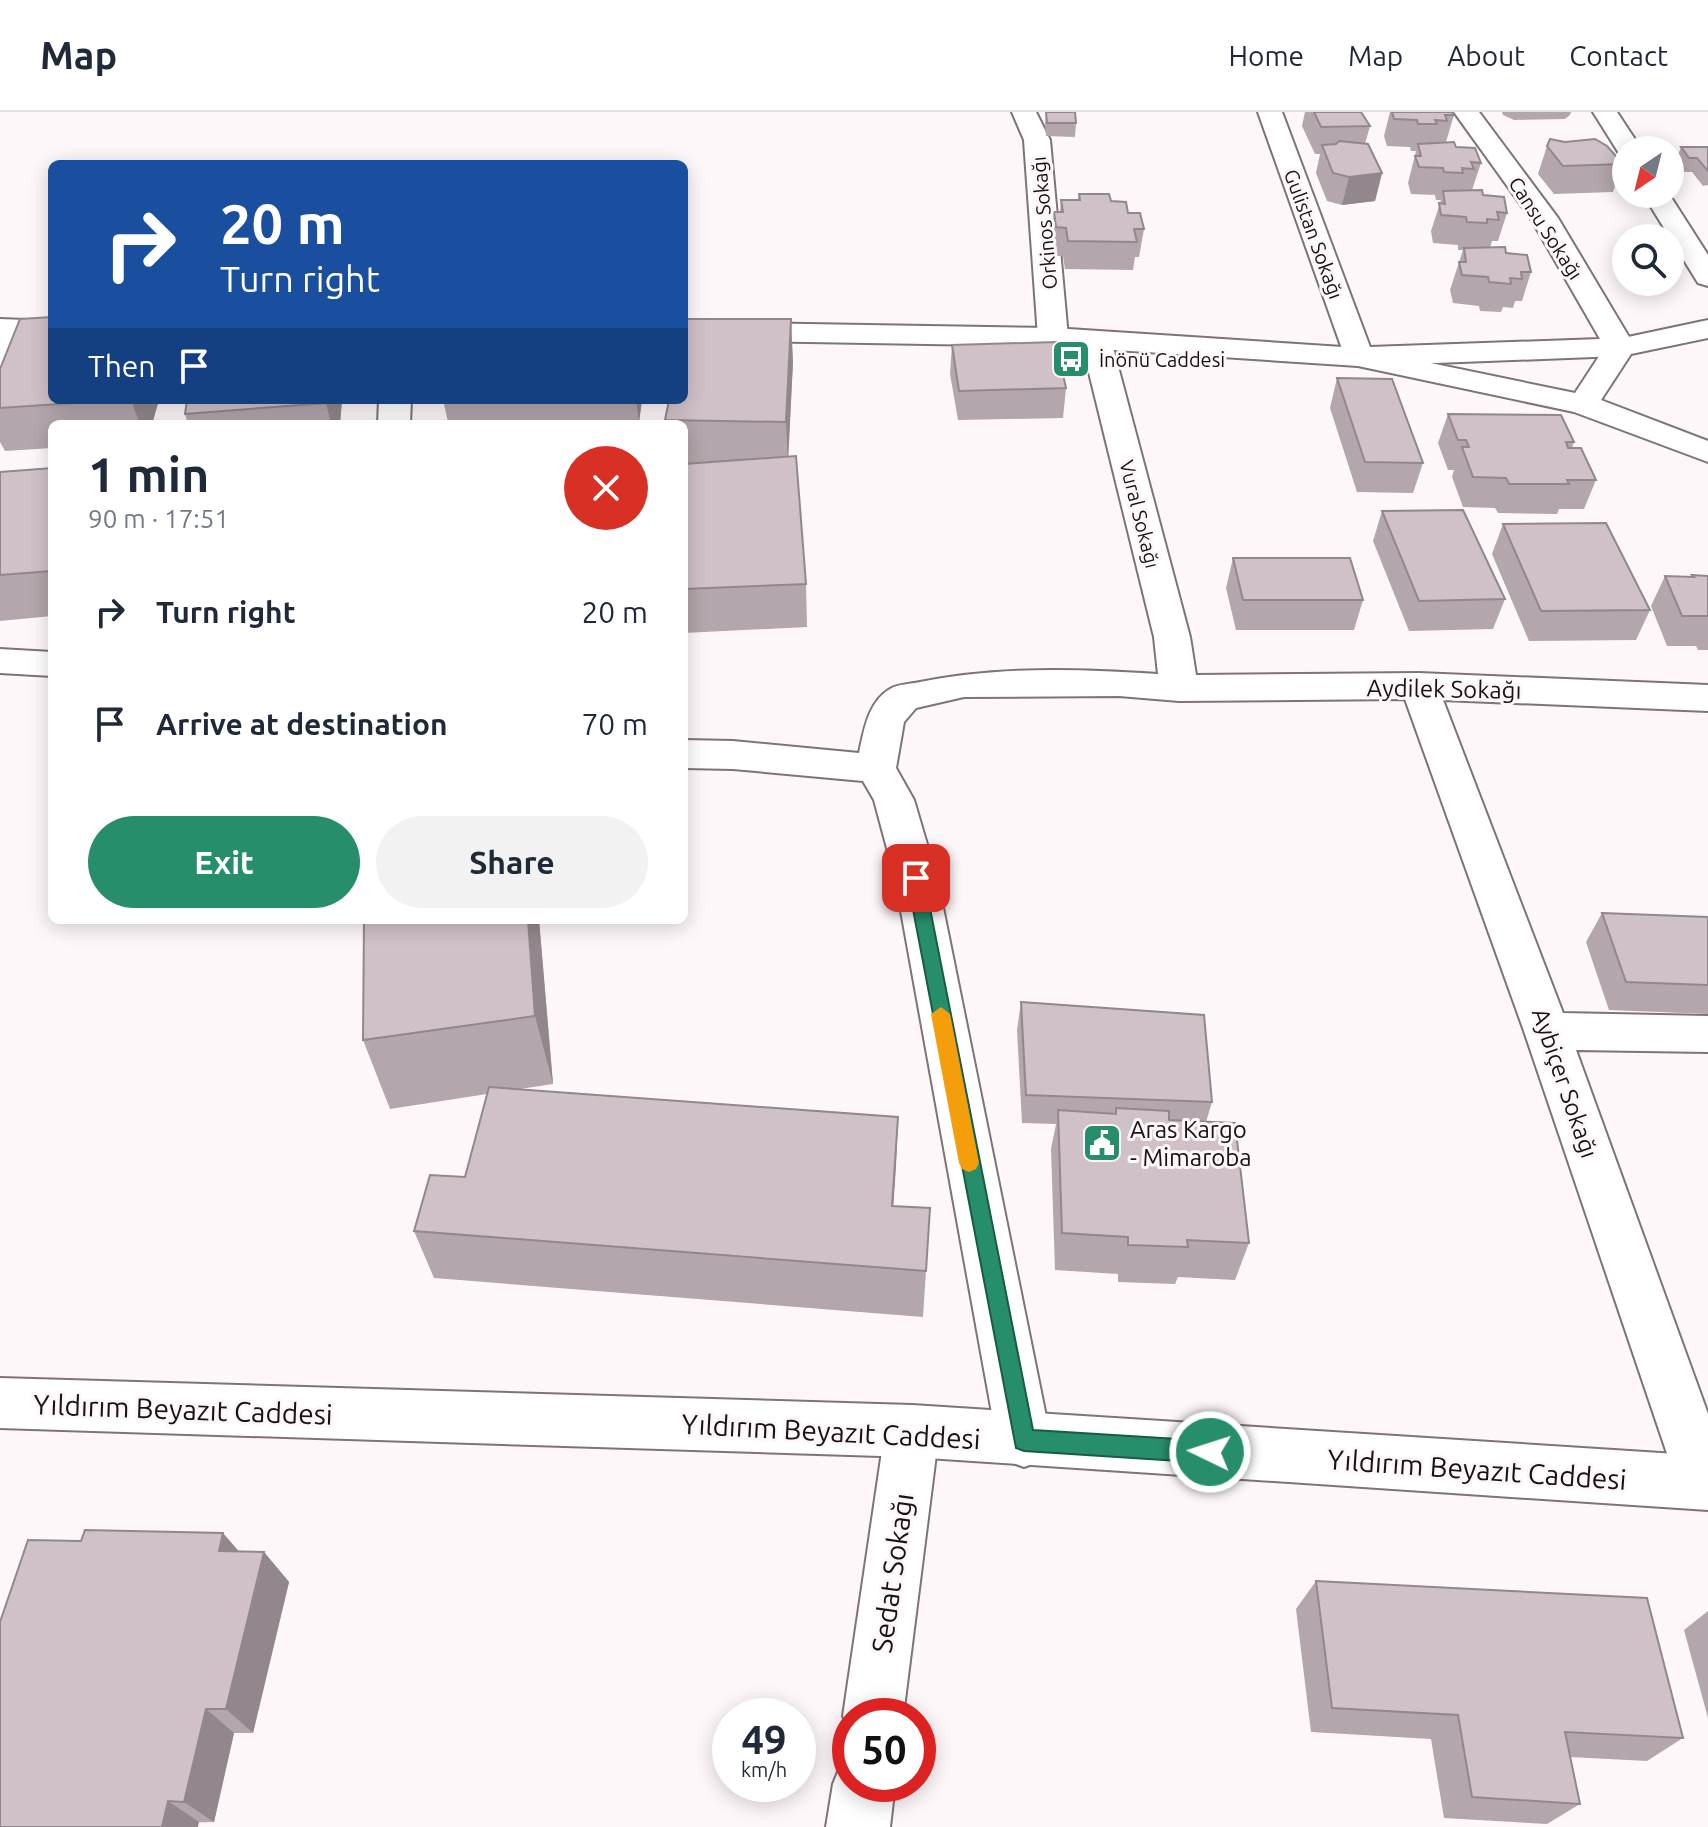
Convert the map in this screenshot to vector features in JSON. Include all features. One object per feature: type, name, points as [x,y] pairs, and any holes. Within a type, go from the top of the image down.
[{"type":"street","name":"Orkinos Sokağı","points":[[1024,112],[1037,140],[1053,337]]},
{"type":"street","name":"Gulistan Sokağı","points":[[1270,112],[1358,357]]},
{"type":"street","name":"Cansu Sokağı","points":[[1466,112],[1544,218],[1620,347]]},
{"type":"street","points":[[1605,112],[1620,136]]},
{"type":"street","points":[[1665,208],[1708,277]]},
{"type":"street","points":[[0,372],[8,329],[48,330]]},
{"type":"street","points":[[688,331],[1053,337],[1358,357],[1620,347],[1708,329]]},
{"type":"street","name":"Vural Sokağı","points":[[1096,340],[1172,637],[1179,688]]},
{"type":"street","points":[[1583,404],[1620,347]]},
{"type":"street","points":[[1358,357],[1583,404],[1708,452]]},
{"type":"street","points":[[0,661],[48,664]]},
{"type":"street","name":"Aydilek Sokağı","points":[[876,768],[885,719],[903,698],[964,685],[1119,684],[1179,688],[1419,686],[1708,698]]},
{"type":"street","name":"Aybiçer Sokağı","points":[[1419,686],[1547,1031],[1706,1483]]},
{"type":"street","points":[[688,754],[733,755],[876,768],[894,800],[916,878],[1024,1441]]},
{"type":"street","points":[[1547,1031],[1708,1034]]},
{"type":"street","name":"Yıldırım Beyazıt Caddesi","points":[[0,1403],[912,1431],[1024,1441],[1706,1483]]},
{"type":"street","name":"Sedat Sokağı","points":[[875,1698],[912,1431]]},
{"type":"street","points":[[858,1827],[861,1802]]},
{"type":"building","points":[[1046,112],[1075,112],[1076,123],[1047,123]]},
{"type":"building","points":[[1314,112],[1361,112],[1370,126],[1321,127]]},
{"type":"building","points":[[1392,112],[1452,112],[1454,115],[1445,115],[1447,121],[1435,120],[1437,124],[1418,124],[1417,120],[1394,119]]},
{"type":"building","points":[[1550,139],[1565,142],[1595,139],[1612,152],[1612,164],[1563,166],[1547,146]]},
{"type":"building","points":[[1339,141],[1368,144],[1382,173],[1349,177],[1333,173],[1322,145]]},
{"type":"building","points":[[1454,142],[1456,147],[1475,148],[1481,163],[1471,162],[1474,169],[1462,168],[1463,173],[1419,167],[1415,156],[1421,156],[1418,144]]},
{"type":"building","points":[[1684,147],[1708,147],[1708,171],[1697,158],[1689,158]]},
{"type":"building","points":[[1482,190],[1483,195],[1504,197],[1507,213],[1497,212],[1499,220],[1467,222],[1466,217],[1441,215],[1439,203],[1445,204],[1443,191]]},
{"type":"building","points":[[1079,194],[1109,194],[1111,201],[1126,202],[1128,213],[1140,213],[1144,229],[1134,229],[1137,242],[1068,241],[1066,228],[1056,227],[1054,212],[1063,212],[1061,200],[1080,200]]},
{"type":"building","points":[[1505,247],[1506,253],[1527,255],[1531,272],[1521,272],[1522,279],[1510,278],[1511,284],[1489,282],[1488,277],[1462,275],[1459,262],[1466,262],[1464,248]]},
{"type":"building","points":[[48,317],[48,404],[58,404],[0,408],[0,369],[20,319]]},
{"type":"building","points":[[688,319],[791,319],[786,422],[665,420],[668,404],[688,404]]},
{"type":"building","points":[[1056,342],[1066,388],[959,391],[952,345]]},
{"type":"building","points":[[1337,378],[1392,379],[1423,463],[1365,462]]},
{"type":"building","points":[[186,404],[313,404],[185,414]]},
{"type":"building","points":[[1448,414],[1561,415],[1574,442],[1566,442],[1568,448],[1581,448],[1596,480],[1567,480],[1569,484],[1509,484],[1506,478],[1473,477],[1462,447],[1469,447],[1466,440],[1458,440]]},
{"type":"building","points":[[796,456],[806,584],[688,589],[688,464]]},
{"type":"building","points":[[48,468],[48,571],[0,575],[0,472]]},
{"type":"building","points":[[1463,510],[1505,599],[1419,601],[1382,511]]},
{"type":"building","points":[[1606,523],[1650,610],[1541,611],[1503,524]]},
{"type":"building","points":[[1233,558],[1350,558],[1363,600],[1243,600]]},
{"type":"building","points":[[1692,575],[1708,576],[1708,616],[1682,616],[1665,576],[1694,577]]},
{"type":"building","points":[[1602,913],[1708,917],[1708,985],[1626,982]]},
{"type":"building","points":[[364,924],[528,924],[535,1016],[363,1040]]},
{"type":"building","points":[[1021,1002],[1204,1015],[1212,1102],[1026,1095]]},
{"type":"building","points":[[489,1087],[898,1117],[892,1206],[930,1208],[926,1271],[414,1231],[430,1175],[465,1177]]},
{"type":"building","points":[[1116,1108],[1169,1111],[1169,1120],[1235,1123],[1249,1243],[1187,1240],[1188,1247],[1128,1245],[1128,1237],[1062,1233],[1058,1110],[1116,1114]]},
{"type":"building","points":[[85,1530],[223,1533],[219,1551],[264,1552],[226,1709],[206,1709],[184,1802],[168,1801],[162,1827],[0,1827],[0,1622],[28,1540],[81,1541]]},
{"type":"building","points":[[1316,1581],[1647,1598],[1683,1738],[1565,1732],[1580,1804],[1472,1797],[1458,1715],[1332,1708]]},
{"type":"slow traffic","points":[[941,1014],[969,1163]]},
{"type":"place","name":"İnönü Caddesi","points":[[1071,359]]},
{"type":"place","name":"Aras Kargo - Mimaroba","points":[[1102,1143]]},
{"type":"route","points":[[916,878],[1024,1441],[1210,1452]]}]
